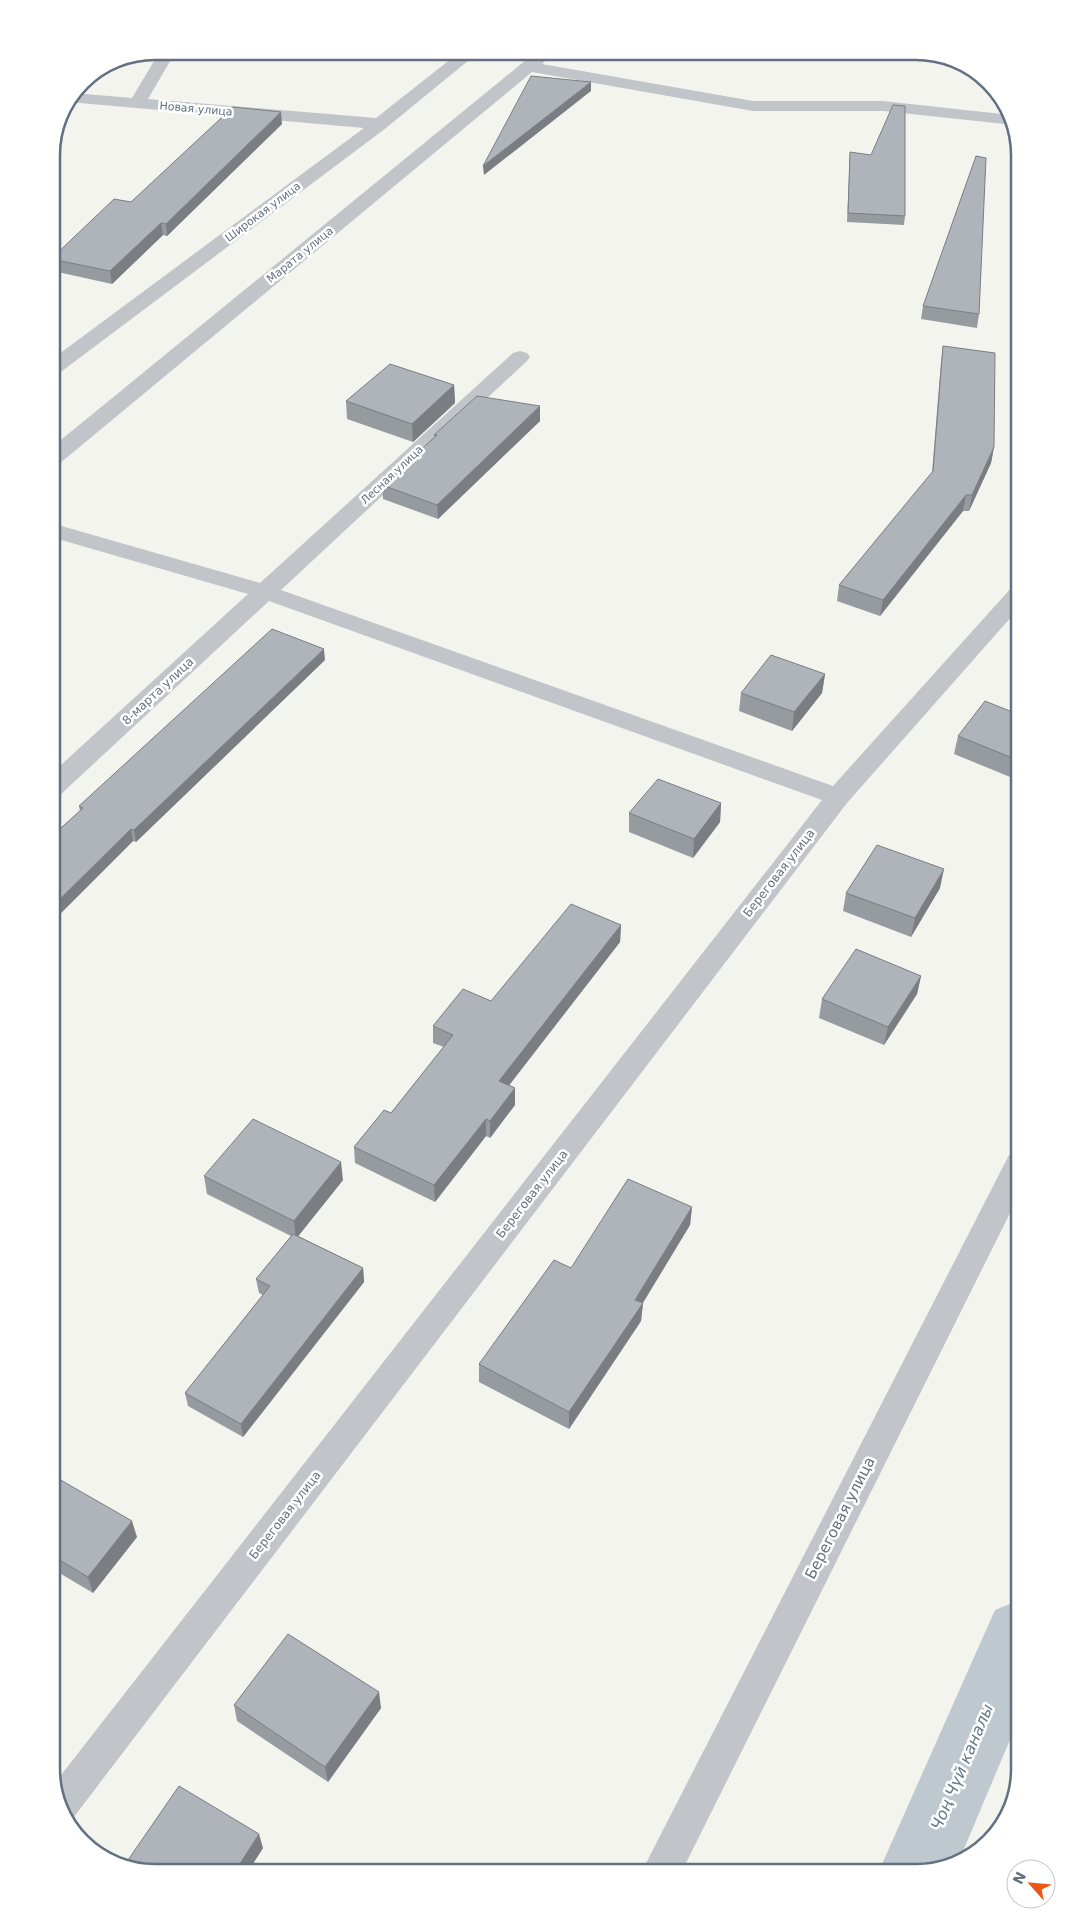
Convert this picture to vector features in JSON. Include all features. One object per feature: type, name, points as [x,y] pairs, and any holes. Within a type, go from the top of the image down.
[{"type":"street","points":[[137,104],[163,60]]},
{"type":"street","name":"Широкая улица","points":[[60,363],[380,124],[461,60]]},
{"type":"street","name":"Марата улица","points":[[60,452],[538,60]]},
{"type":"street","points":[[530,67],[753,106],[883,106],[1004,119]]},
{"type":"street","name":"Новая улица","points":[[79,99],[380,124]]},
{"type":"street","name":"Лесная улица","points":[[265,592],[520,357]]},
{"type":"street","points":[[60,533],[265,592],[838,797]]},
{"type":"street","name":"8-марта улица","points":[[60,781],[265,592]]},
{"type":"street","name":"Береговая улица","points":[[65,1800],[838,797],[1011,602]]},
{"type":"street","name":"Береговая улица","points":[[665,1864],[1011,1180]]},
{"type":"building","points":[[531,76],[591,82],[483,166]]},
{"type":"building","points":[[893,105],[905,106],[905,216],[848,213],[850,152],[871,155]]},
{"type":"building","points":[[233,107],[281,112],[166,224],[161,223],[110,271],[60,261],[60,250],[114,199],[131,202]]},
{"type":"building","points":[[976,156],[986,158],[979,314],[923,306]]},
{"type":"building","points":[[943,346],[995,353],[994,447],[972,495],[966,495],[883,600],[839,585],[933,471]]},
{"type":"building","points":[[390,364],[454,385],[412,424],[346,401]]},
{"type":"building","points":[[477,396],[540,406],[437,505],[382,485],[437,435],[434,435]]},
{"type":"building","points":[[272,629],[324,649],[134,830],[131,829],[60,899],[60,829],[83,808],[79,806]]},
{"type":"building","points":[[771,655],[825,674],[794,712],[741,693]]},
{"type":"building","points":[[985,701],[1011,711],[1011,757],[958,736]]},
{"type":"building","points":[[658,779],[721,803],[694,839],[629,813]]},
{"type":"building","points":[[877,845],[944,869],[915,918],[846,893]]},
{"type":"building","points":[[571,904],[621,925],[499,1081],[515,1088],[490,1121],[486,1119],[434,1185],[354,1147],[384,1110],[391,1113],[453,1035],[433,1026],[463,989],[491,1001]]},
{"type":"building","points":[[856,949],[921,976],[888,1027],[822,999]]},
{"type":"building","points":[[253,1119],[341,1162],[294,1221],[204,1176]]},
{"type":"building","points":[[628,1179],[692,1207],[635,1300],[643,1303],[569,1412],[479,1364],[554,1260],[571,1268]]},
{"type":"building","points":[[293,1234],[363,1268],[241,1424],[185,1393],[270,1286],[256,1279]]},
{"type":"building","points":[[60,1480],[132,1521],[88,1577],[60,1560]]},
{"type":"building","points":[[288,1634],[379,1692],[325,1767],[234,1705]]},
{"type":"building","points":[[179,1786],[259,1834],[240,1864],[149,1864],[128,1860]]},
{"type":"waterway","name":"Чоң Чүй каналы","points":[[920,1864],[1011,1654]]}]
